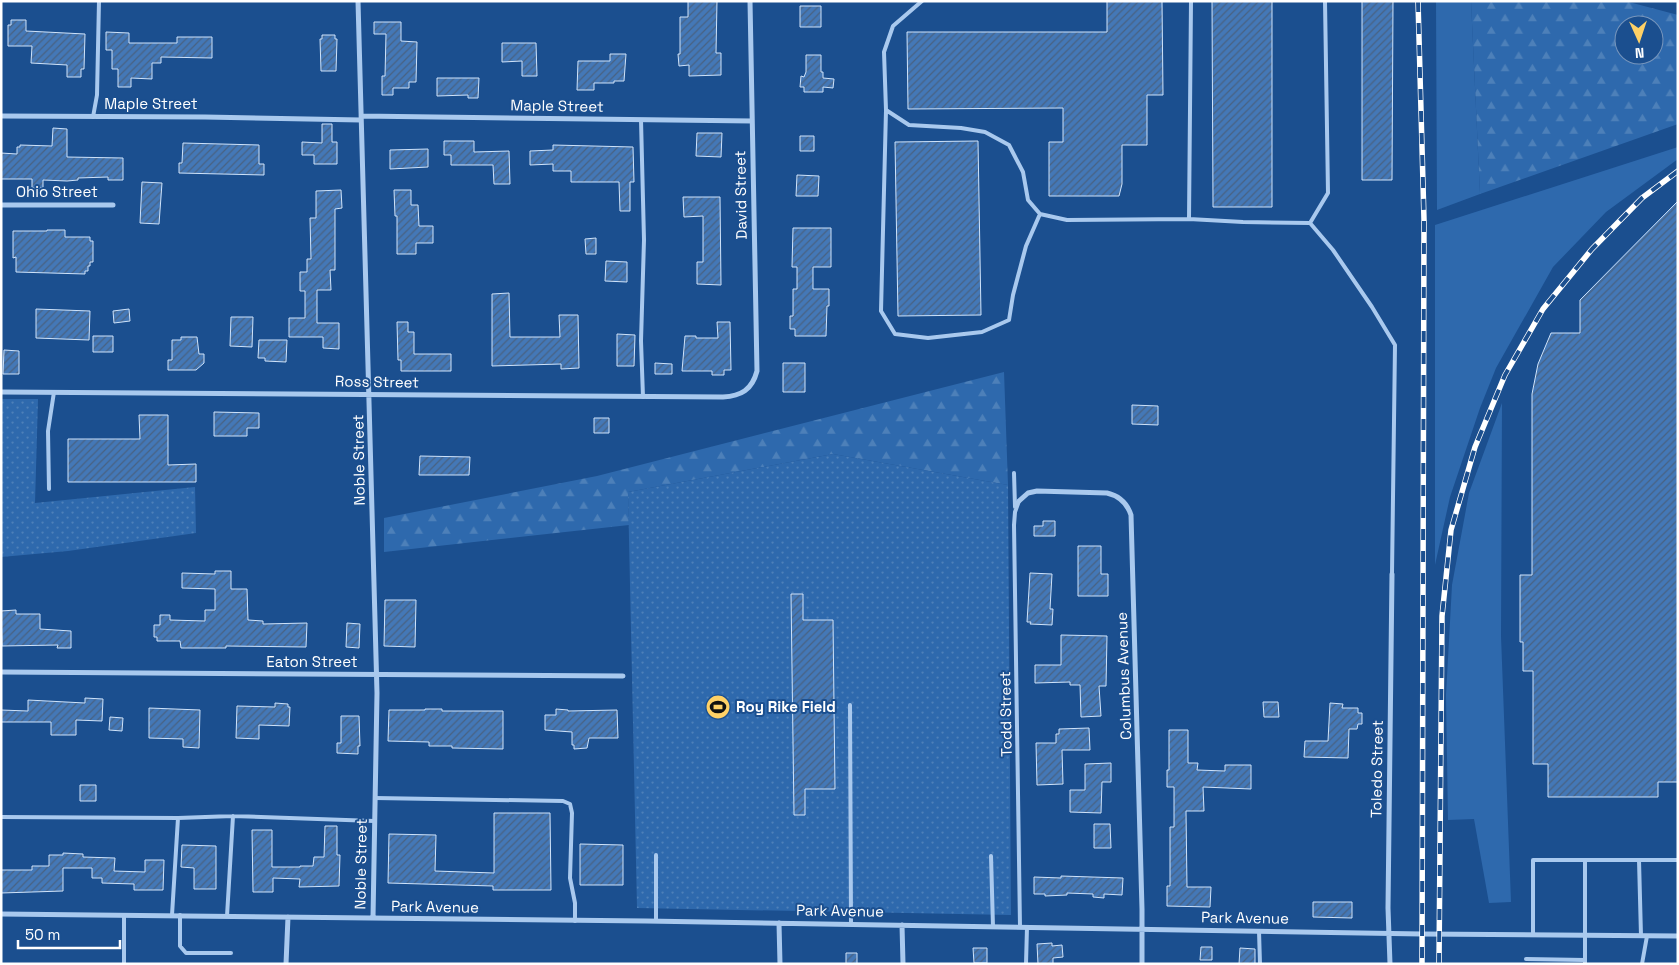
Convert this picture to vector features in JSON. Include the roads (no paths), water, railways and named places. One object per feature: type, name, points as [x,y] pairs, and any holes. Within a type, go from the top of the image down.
[{"type":"street","name":"Noble Street","points":[[358,1],[370,394],[376,675],[377,746],[373,918]]},
{"type":"street","name":"David Street","points":[[750,1],[756,371],[750,386]]},
{"type":"street","name":"Maple Street","points":[[1,116],[752,121]]},
{"type":"street","name":"Ohio Street","points":[[1,205],[114,205]]},
{"type":"street","name":"Ross Street","points":[[1,392],[643,397],[732,396],[739,395],[750,386]]},
{"type":"street","name":"Columbus Avenue","points":[[1019,501],[1028,493],[1036,491],[1107,493],[1116,495],[1123,500],[1131,515],[1142,964]]},
{"type":"street","name":"Toledo Street","points":[[1390,964],[1388,934],[1392,574]]},
{"type":"street","name":"Eaton Street","points":[[1,672],[623,676]]},
{"type":"street","name":"Park Avenue","points":[[1,914],[656,921],[1388,934],[1678,936]]},
{"type":"street","points":[[286,964],[288,916]]},
{"type":"street","points":[[779,923],[780,964]]},
{"type":"street","points":[[902,925],[903,964]]},
{"type":"lane","points":[[94,117],[97,95],[99,1]]},
{"type":"lane","points":[[922,1],[893,26],[884,52],[886,110],[881,311],[895,334],[928,338],[982,332],[1009,320],[1013,295],[1026,246],[1040,214]]},
{"type":"lane","points":[[1188,219],[1191,1]]},
{"type":"lane","points":[[1310,223],[1328,193],[1325,1]]},
{"type":"lane","points":[[886,110],[909,125],[961,128],[985,132],[1009,145],[1023,172],[1028,200],[1040,214],[1067,220],[1188,219],[1310,223],[1333,250],[1372,307],[1395,345],[1392,574]]},
{"type":"lane","points":[[641,120],[644,240],[641,341],[643,397]]},
{"type":"lane","points":[[49,489],[48,431],[54,392]]},
{"type":"lane","points":[[1014,473],[1015,512]]},
{"type":"lane","name":"Todd Street","points":[[1019,501],[1015,512],[1020,927]]},
{"type":"lane","points":[[850,705],[851,924]]},
{"type":"lane","points":[[375,798],[563,801],[570,804],[572,814],[570,878],[575,903],[575,921]]},
{"type":"lane","points":[[1,817],[178,818],[232,816],[374,821]]},
{"type":"lane","points":[[227,916],[232,816]]},
{"type":"lane","points":[[172,915],[178,818]]},
{"type":"lane","points":[[656,855],[656,921]]},
{"type":"lane","points":[[991,856],[993,927]]},
{"type":"lane","points":[[1533,935],[1532,860],[1678,860]]},
{"type":"lane","points":[[1526,959],[1585,962],[1584,860]]},
{"type":"lane","points":[[1640,860],[1644,936],[1642,964]]},
{"type":"lane","points":[[124,915],[124,964]]},
{"type":"lane","points":[[180,915],[180,946],[186,953],[231,952]]},
{"type":"lane","points":[[1026,964],[1027,927]]},
{"type":"lane","points":[[1259,931],[1260,964]]},
{"type":"railway","points":[[1418,1],[1424,220],[1422,964]]},
{"type":"railway","points":[[1439,964],[1442,616],[1451,530],[1475,447],[1505,375],[1543,309],[1592,249],[1642,198],[1678,171]]},
{"type":"place","name":"Roy Rike Field","points":[[718,707]]}]
